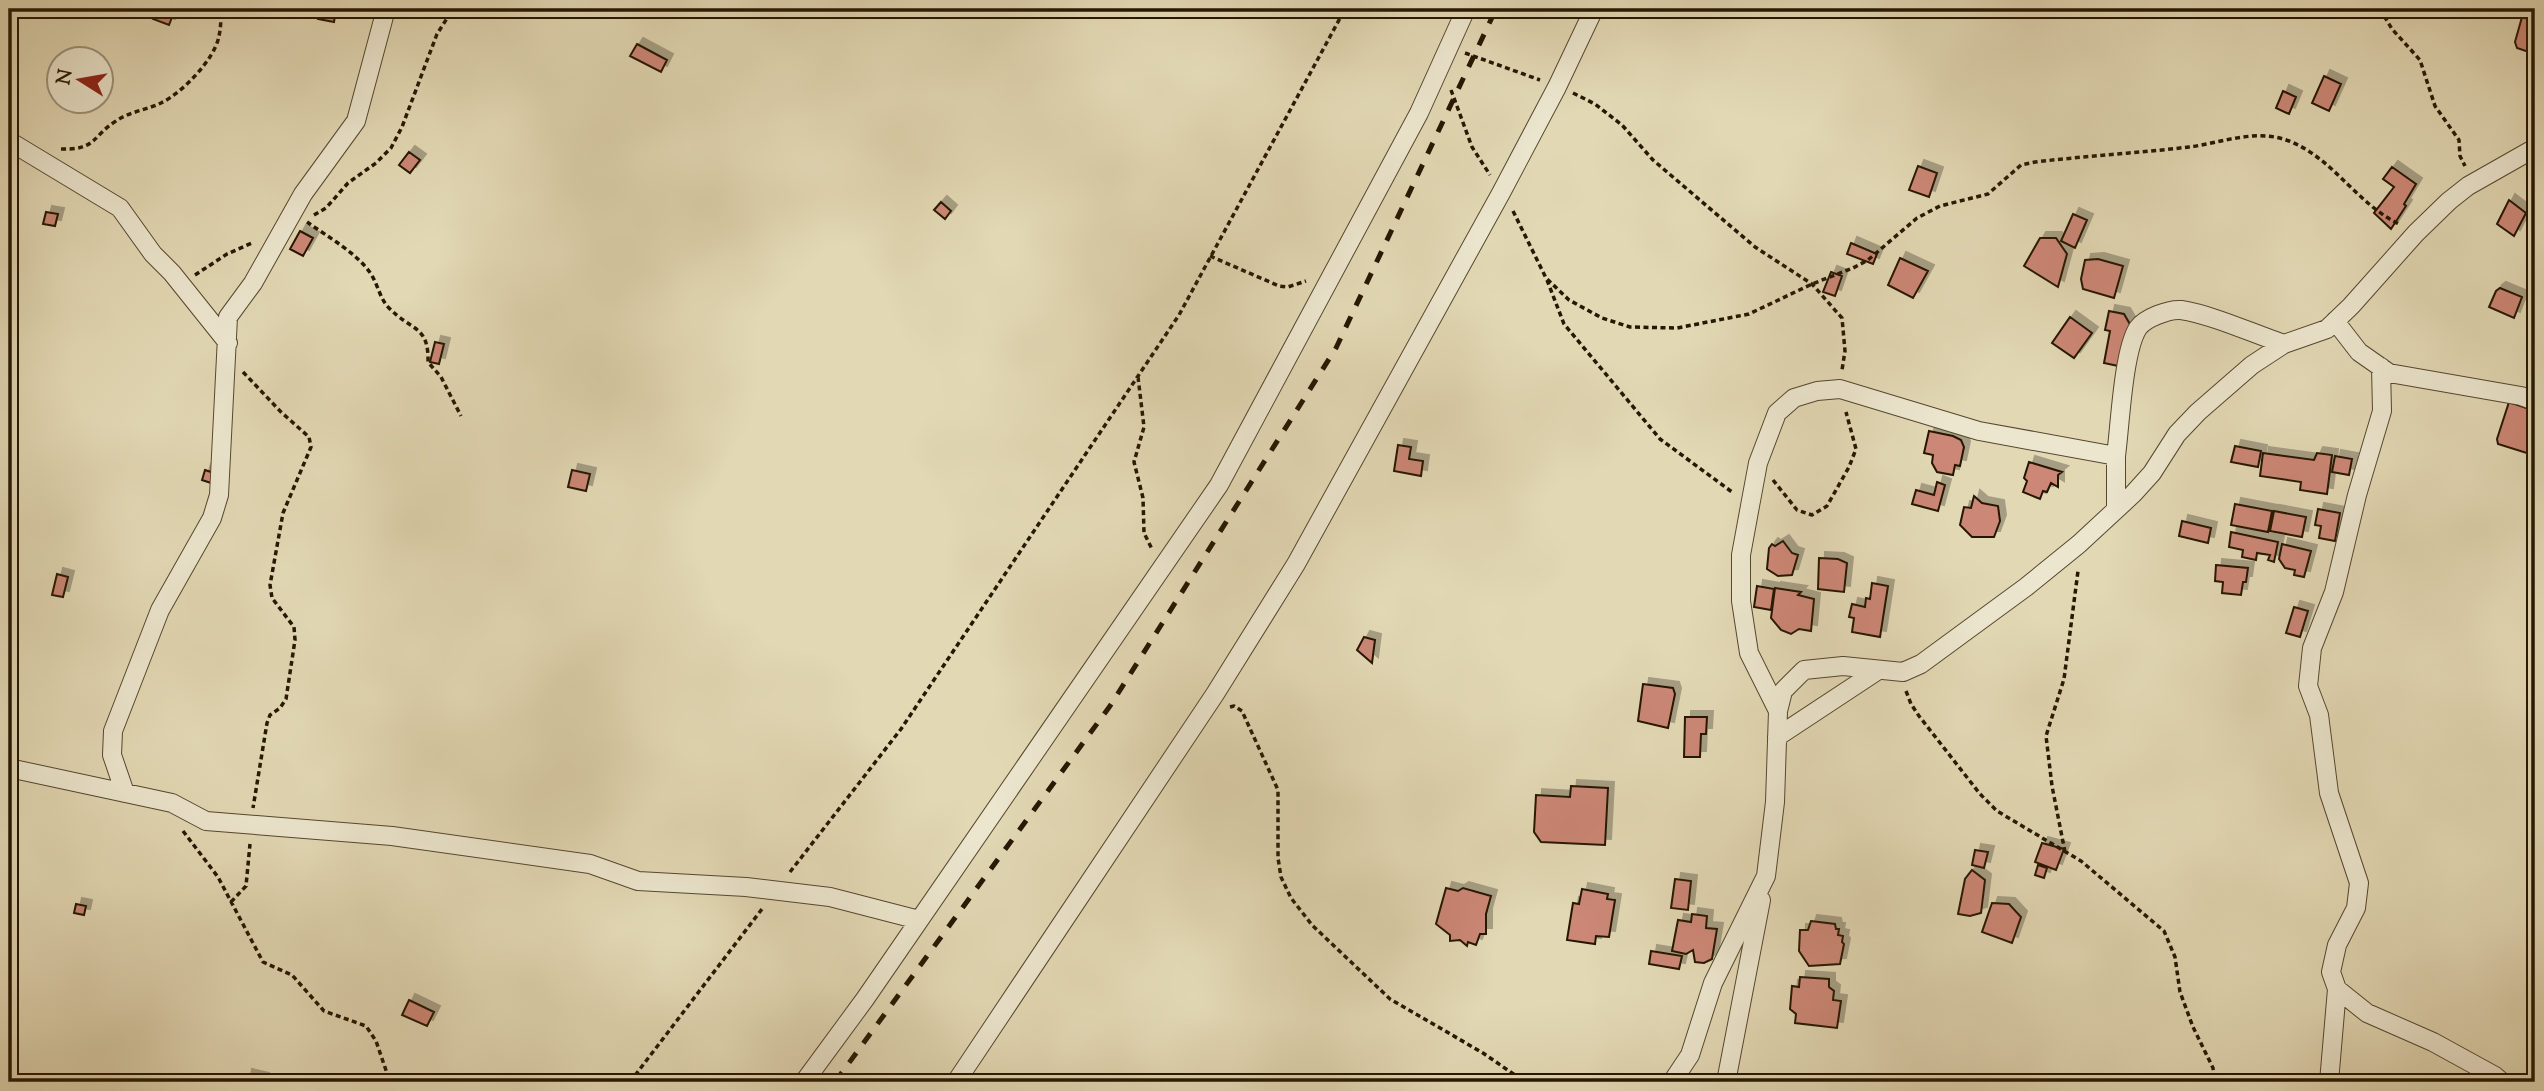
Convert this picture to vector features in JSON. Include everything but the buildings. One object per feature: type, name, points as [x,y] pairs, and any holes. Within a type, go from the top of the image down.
[{"type":"street","points":[[125,793],[112,755],[113,731],[170,590],[216,508],[222,476],[228,317],[253,283],[303,194],[356,121],[386,9]]},
{"type":"street","points":[[804,1082],[1219,485],[1438,73],[1466,9]]},
{"type":"street","points":[[957,1082],[1215,694],[1296,564],[1501,193],[1557,87],[1594,9]]},
{"type":"street","points":[[9,141],[120,208],[153,254],[172,273],[228,342]]},
{"type":"street","points":[[1726,1082],[1766,876],[1775,802],[1778,711],[1783,691],[1804,670],[1843,666],[1903,672],[1921,664],[2026,587],[2079,544],[2152,473],[2178,434],[2198,412],[2252,365],[2284,344],[2328,329],[2449,201],[2477,181],[2535,148]]},
{"type":"street","points":[[2116,509],[2116,456],[2125,374],[2131,345],[2139,326],[2155,316],[2179,310],[2284,344]]},
{"type":"street","points":[[2336,321],[2360,352],[2389,373],[2521,396],[2535,401]]},
{"type":"street","points":[[2329,1082],[2337,989],[2331,972],[2337,945],[2356,908],[2359,883],[2329,793],[2319,715],[2308,686],[2312,648],[2334,592],[2357,495],[2382,411],[2381,367]]},
{"type":"street","points":[[1778,711],[1749,653],[1741,601],[1741,555],[1758,463],[1777,413],[1794,398],[1817,391],[1840,389],[1979,431],[2116,456]]},
{"type":"street","points":[[1777,737],[1877,671]]},
{"type":"street","points":[[9,768],[172,803],[206,821],[392,836],[590,864],[638,881],[776,890],[830,897],[919,920]]},
{"type":"street","points":[[1672,1082],[1689,1055],[1713,983],[1766,876]]},
{"type":"street","points":[[2337,989],[2367,1013],[2433,1042],[2502,1082]]},
{"type":"path","points":[[48,165],[59,149],[73,149],[93,143],[117,120],[171,98],[183,88],[207,61],[219,38],[221,9]]},
{"type":"path","points":[[630,1082],[901,729],[1138,376],[1178,315],[1345,9]]},
{"type":"path","points":[[2381,9],[2392,29],[2420,60],[2435,106],[2459,140],[2462,162],[2477,181]]},
{"type":"path","points":[[1450,46],[1473,58],[1557,87],[1595,104],[1622,125],[1653,159],[1755,247],[1812,284],[1842,318],[1845,351],[1840,389],[1856,449],[1827,506],[1812,516],[1797,510],[1758,463]]},
{"type":"path","points":[[1438,73],[1448,82],[1472,147],[1520,223],[1564,324],[1660,439],[1750,506]]},
{"type":"path","points":[[1546,278],[1569,300],[1602,318],[1630,327],[1677,328],[1749,314],[1868,260],[1917,218],[1940,206],[1988,194],[2021,165],[2192,146],[2233,137],[2288,140],[2328,166],[2385,218],[2416,233]]},
{"type":"path","points":[[304,220],[359,261],[372,275],[388,307],[425,336],[429,348],[428,362],[441,377],[461,416]]},
{"type":"path","points":[[1210,256],[1279,286],[1297,285],[1335,269]]},
{"type":"path","points":[[228,342],[253,384],[309,437],[311,443],[311,452],[283,513],[270,585],[272,598],[294,627],[295,640],[286,699],[280,708],[270,715],[267,723],[254,793],[248,879],[243,891],[232,902]]},
{"type":"path","points":[[1138,376],[1144,427],[1134,462],[1143,498],[1142,524],[1148,543],[1163,566]]},
{"type":"path","points":[[2065,852],[2052,786],[2046,736],[2064,679],[2077,586],[2079,544]]},
{"type":"path","points":[[1903,672],[1910,704],[1980,794],[1997,811],[2081,861],[2164,931],[2175,957],[2180,992],[2213,1068],[2214,1082]]},
{"type":"path","points":[[1215,694],[1223,707],[1234,706],[1242,711],[1276,783],[1280,813],[1278,844],[1281,877],[1285,889],[1312,925],[1390,999],[1483,1053],[1525,1082]]},
{"type":"path","points":[[176,821],[218,877],[265,963],[292,975],[324,1011],[366,1026],[372,1033],[390,1082]]},
{"type":"railway","points":[[835,1082],[1110,706],[1336,348],[1496,9]]}]
